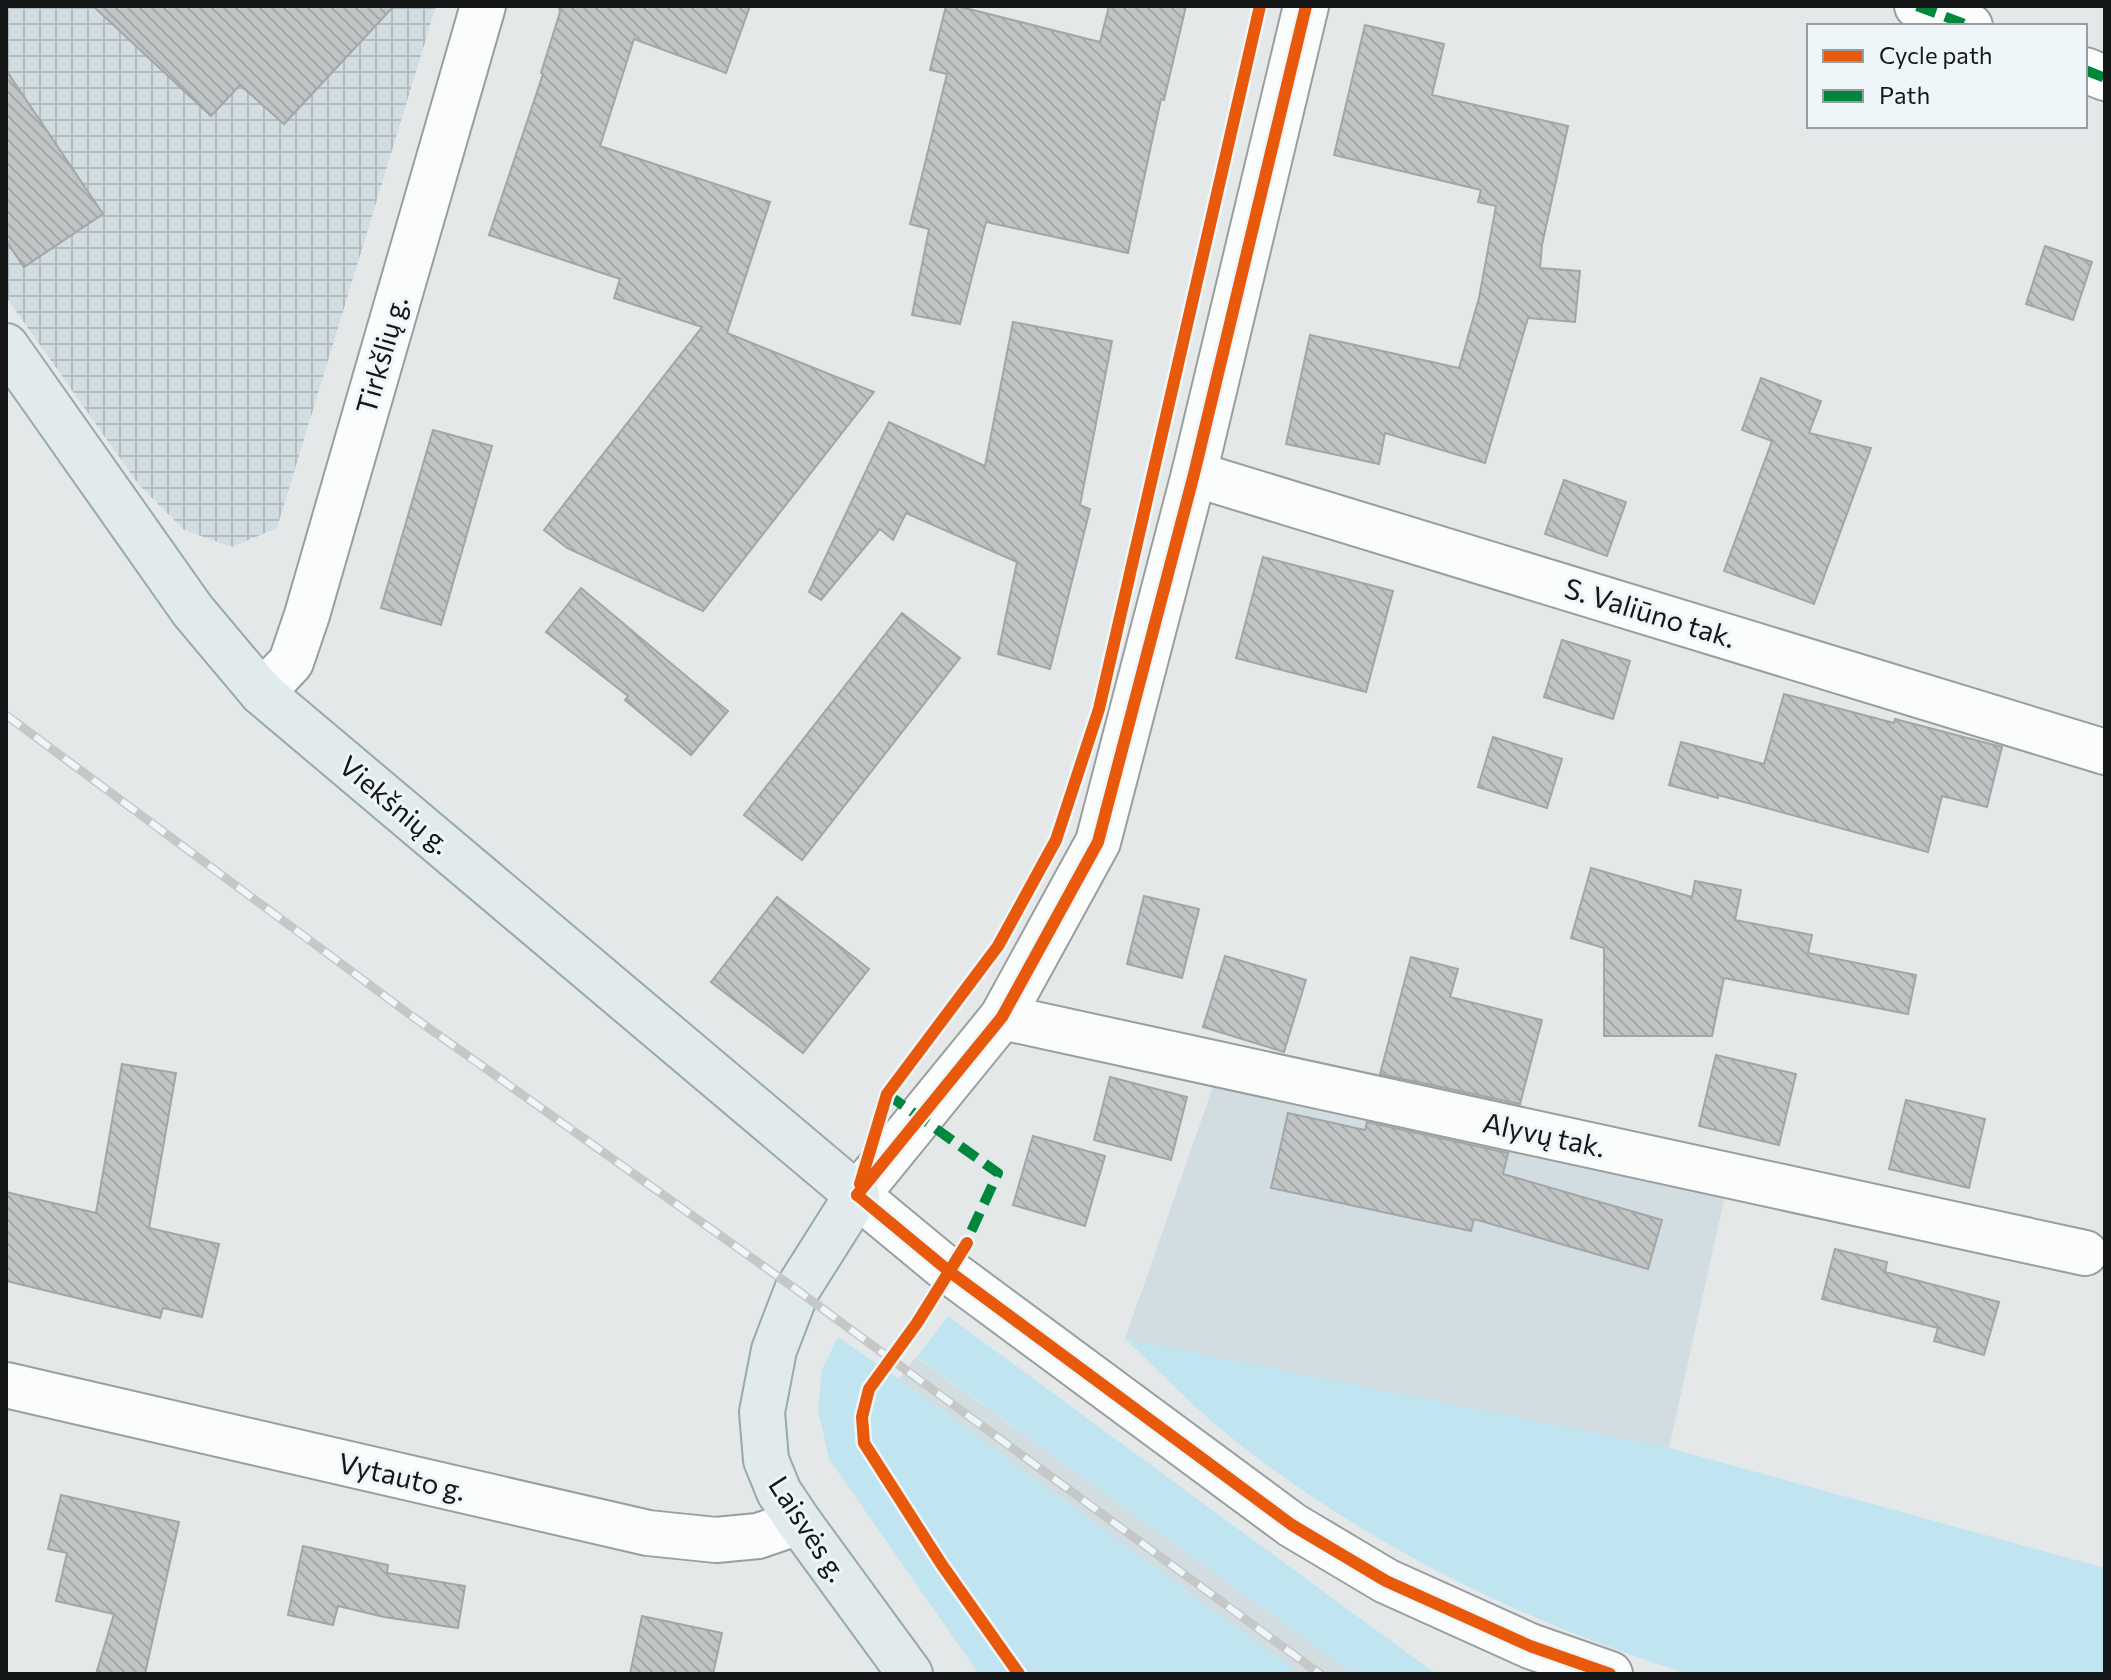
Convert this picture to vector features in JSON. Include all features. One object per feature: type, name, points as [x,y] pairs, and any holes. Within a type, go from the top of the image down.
[{"type":"main road","name":"Viekšnių g.","points":[[6,346],[193,611],[262,693],[857,1195]]},
{"type":"main road","name":"Laisvės g.","points":[[857,1195],[797,1290],[774,1350],[762,1412],[766,1460],[779,1492],[799,1522],[910,1674]]},
{"type":"street","name":"Tirkšlių g.","points":[[262,693],[291,662],[307,615],[483,6]]},
{"type":"street","points":[[1306,6],[1194,474],[1098,842],[1002,1017],[857,1195],[950,1272],[1292,1525],[1386,1581],[1530,1646],[1610,1674]]},
{"type":"street","points":[[1917,6],[1965,24]]},
{"type":"street","name":"S. Valiūno tak.","points":[[1194,474],[2105,752]]},
{"type":"street","name":"Alyvų tak.","points":[[1002,1017],[2085,1253]]},
{"type":"street","name":"Vytauto g.","points":[[6,1385],[648,1533],[716,1540],[758,1536],[799,1522]]},
{"type":"shaded area","points":[[6,6],[436,6],[277,528],[232,547],[184,530],[139,485],[6,297]]},
{"type":"shaded area","points":[[1215,1081],[1725,1195],[1669,1448],[1125,1339]]},
{"type":"shaded area","points":[[948,1316],[1436,1674],[1354,1674],[917,1357]]},
{"type":"shaded area","points":[[838,1337],[1300,1674],[979,1674],[829,1459],[818,1410],[822,1370]]},
{"type":"shaded area","points":[[1125,1339],[1669,1448],[2105,1568],[2105,1674],[1688,1674],[1626,1653],[1508,1606],[1452,1579],[1343,1517],[1222,1430]]},
{"type":"shaded area","points":[[916,1357],[1354,1674],[1300,1674],[899,1379]]},
{"type":"building","points":[[93,6],[394,6],[284,124],[240,85],[211,116]]},
{"type":"building","points":[[559,6],[750,6],[726,73],[634,39],[600,146],[770,202],[727,333],[874,392],[703,611],[567,548],[544,530],[702,327],[614,298],[620,279],[489,235],[543,74]]},
{"type":"building","points":[[946,6],[957,6],[1100,42],[1109,6],[1186,6],[1164,100],[1161,99],[1128,253],[986,222],[960,324],[912,315],[929,229],[910,224],[947,74],[930,70]]},
{"type":"building","points":[[1365,25],[1444,44],[1432,95],[1568,126],[1542,245],[1540,268],[1580,271],[1575,322],[1528,318],[1485,463],[1385,433],[1379,464],[1286,444],[1310,335],[1459,368],[1479,298],[1496,206],[1478,202],[1481,190],[1334,155]]},
{"type":"building","points":[[6,70],[103,214],[24,267],[6,241]]},
{"type":"building","points":[[2045,246],[2092,262],[2073,320],[2026,304]]},
{"type":"building","points":[[1013,322],[1112,341],[1080,505],[1090,509],[1050,669],[998,654],[1017,562],[906,513],[893,540],[880,529],[821,600],[809,592],[889,422],[985,466]]},
{"type":"building","points":[[1761,378],[1821,401],[1809,433],[1871,448],[1814,604],[1724,571],[1772,441],[1742,430]]},
{"type":"building","points":[[433,430],[492,446],[441,625],[381,608]]},
{"type":"building","points":[[1564,480],[1626,502],[1607,556],[1545,534]]},
{"type":"building","points":[[1263,557],[1393,591],[1366,692],[1236,658]]},
{"type":"building","points":[[581,588],[728,711],[691,755],[625,700],[628,696],[546,632]]},
{"type":"building","points":[[902,613],[960,658],[802,860],[744,815]]},
{"type":"building","points":[[1562,640],[1630,661],[1613,719],[1544,697]]},
{"type":"building","points":[[1784,694],[2002,747],[1987,807],[1942,796],[1928,852],[1718,795],[1718,798],[1669,785],[1681,742],[1764,764]]},
{"type":"building","points":[[1493,737],[1562,759],[1547,808],[1478,787]]},
{"type":"building","points":[[1591,868],[1692,897],[1695,881],[1741,890],[1735,920],[1812,935],[1808,953],[1916,975],[1908,1014],[1724,978],[1712,1036],[1604,1036],[1604,948],[1571,938]]},
{"type":"building","points":[[1144,896],[1199,909],[1182,978],[1127,964]]},
{"type":"building","points":[[777,897],[869,969],[803,1053],[711,982]]},
{"type":"building","points":[[1225,956],[1306,980],[1284,1052],[1203,1027]]},
{"type":"building","points":[[1411,957],[1458,969],[1450,997],[1542,1020],[1520,1104],[1380,1074]]},
{"type":"building","points":[[1716,1055],[1796,1074],[1779,1145],[1699,1126]]},
{"type":"building","points":[[122,1064],[176,1073],[149,1228],[219,1244],[202,1317],[163,1308],[160,1318],[6,1281],[6,1192],[96,1213]]},
{"type":"building","points":[[1110,1077],[1187,1097],[1171,1160],[1094,1140]]},
{"type":"building","points":[[1906,1100],[1985,1119],[1969,1188],[1889,1169]]},
{"type":"building","points":[[1288,1113],[1365,1130],[1367,1122],[1508,1153],[1503,1174],[1662,1220],[1648,1269],[1474,1219],[1471,1231],[1271,1188]]},
{"type":"building","points":[[1033,1136],[1105,1156],[1085,1226],[1013,1205]]},
{"type":"building","points":[[1835,1249],[1887,1262],[1885,1272],[1999,1302],[1984,1355],[1934,1341],[1938,1328],[1822,1299]]},
{"type":"building","points":[[61,1495],[179,1522],[145,1674],[96,1674],[114,1614],[56,1601],[67,1553],[48,1549]]},
{"type":"building","points":[[303,1546],[388,1565],[387,1573],[465,1586],[458,1628],[384,1617],[338,1606],[333,1625],[288,1615]]},
{"type":"building","points":[[642,1616],[722,1633],[713,1674],[630,1674]]},
{"type":"railway","points":[[6,715],[409,1014],[797,1290],[1320,1674]]},
{"type":"marked path","points":[[1917,6],[1965,24]]},
{"type":"marked path","points":[[2087,71],[2105,78]]},
{"type":"marked path","points":[[887,1094],[998,1173],[964,1247]]},
{"type":"cycle path","points":[[860,1184],[887,1094],[998,946],[1056,840],[1099,709],[1260,6]]},
{"type":"cycle path","points":[[857,1195],[1002,1017],[1098,842],[1194,474],[1306,6]]},
{"type":"cycle path","points":[[857,1195],[950,1272],[1292,1525],[1386,1581],[1530,1646],[1610,1674]]},
{"type":"cycle path","points":[[967,1243],[917,1323],[869,1389],[862,1417],[864,1443],[942,1565],[1019,1674]]}]
